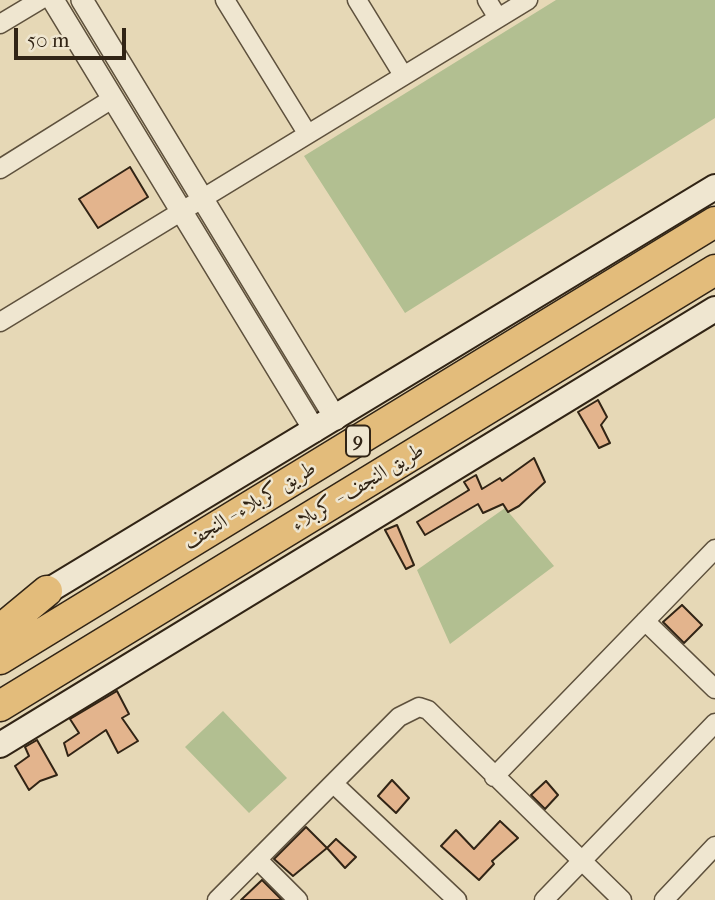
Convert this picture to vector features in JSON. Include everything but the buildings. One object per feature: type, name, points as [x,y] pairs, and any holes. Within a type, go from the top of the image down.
[{"type":"highway","name":"طريق کربلاء - النجف","points":[[0,659],[715,222]]},
{"type":"highway","name":"طريق النجف - کربلاء","points":[[0,706],[715,270]]},
{"type":"highway","points":[[0,630],[47,591]]},
{"type":"main road","points":[[0,621],[715,187]]},
{"type":"main road","points":[[0,745],[715,309]]},
{"type":"street","points":[[0,24],[40,0]]},
{"type":"street","points":[[53,0],[315,431]]},
{"type":"street","points":[[82,0],[336,419]]},
{"type":"street","points":[[225,0],[307,133]]},
{"type":"street","points":[[357,0],[403,75]]},
{"type":"street","points":[[487,0],[498,18]]},
{"type":"street","points":[[0,322],[181,209],[528,0]]},
{"type":"street","points":[[0,169],[112,99]]},
{"type":"street","points":[[162,179],[176,179],[184,169]]},
{"type":"street","points":[[494,777],[715,549]]},
{"type":"street","points":[[645,621],[715,689]]},
{"type":"street","points":[[217,900],[335,785],[399,717],[419,707],[428,710],[622,900]]},
{"type":"street","points":[[544,900],[715,723]]},
{"type":"street","points":[[335,785],[457,900]]},
{"type":"street","points":[[664,900],[715,846]]},
{"type":"street","points":[[258,860],[298,900]]},
{"type":"green space","points":[[556,0],[715,0],[715,118],[405,313],[304,156]]},
{"type":"green space","points":[[505,508],[554,566],[450,644],[417,570]]},
{"type":"green space","points":[[223,711],[287,778],[249,813],[185,747]]}]
